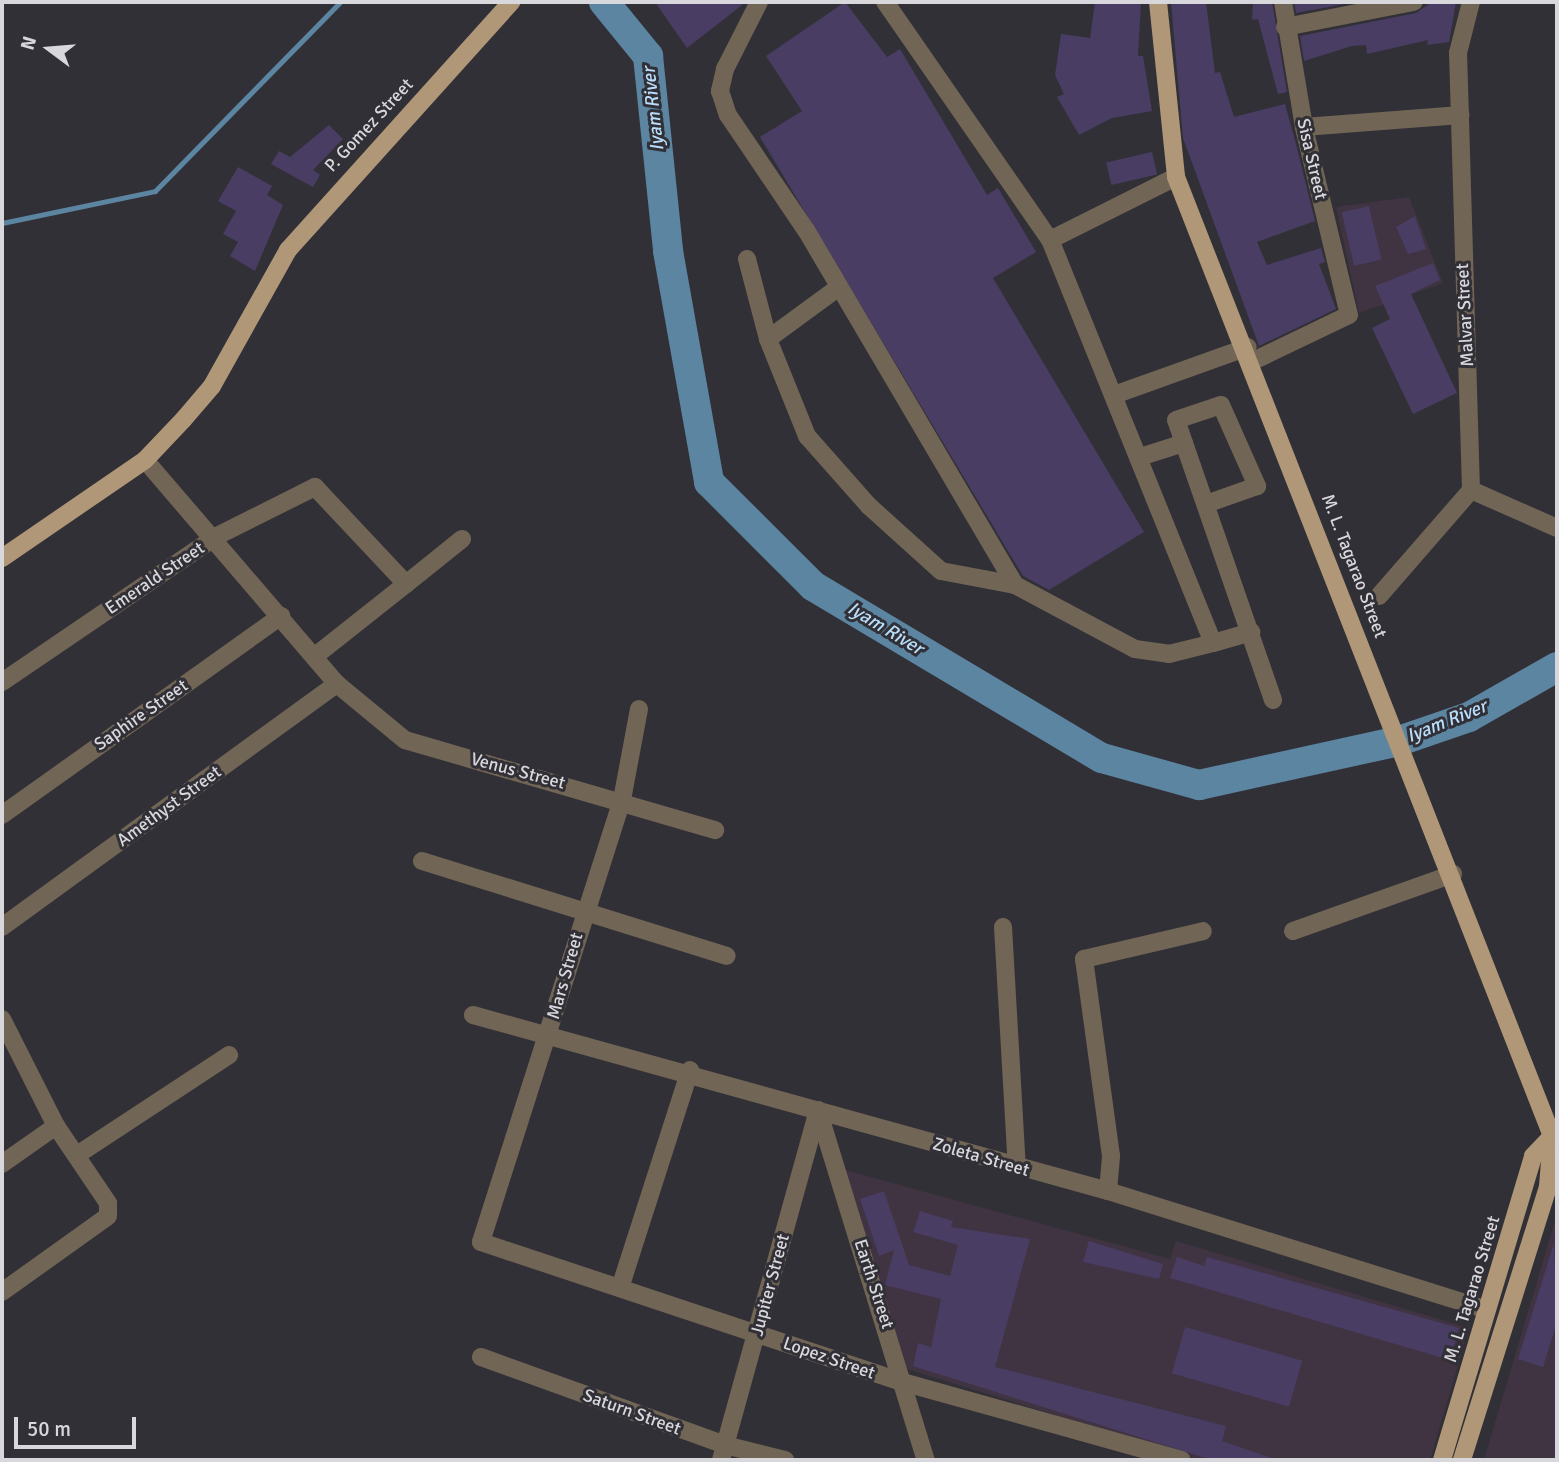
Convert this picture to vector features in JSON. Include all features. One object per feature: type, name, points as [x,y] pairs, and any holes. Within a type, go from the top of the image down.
[{"type":"main road","name":"P. Gomez Street","points":[[2,558],[145,460],[212,386],[267,284],[353,171],[511,2]]},
{"type":"main road","name":"M. L. Tagarao Street","points":[[1158,2],[1176,177],[1250,354],[1423,803],[1555,1132],[1555,1161],[1537,1227],[1462,1460]]},
{"type":"main road","name":"M. L. Tagarao Street","points":[[1443,1460],[1533,1156],[1555,1132]]},
{"type":"street","points":[[759,2],[720,91],[728,115],[839,287],[1015,586]]},
{"type":"street","points":[[885,2],[1050,240],[1213,643]]},
{"type":"street","name":"Sisa Street","points":[[1250,354],[1349,315],[1304,127],[1285,27],[1283,2]]},
{"type":"street","points":[[1285,27],[1414,2]]},
{"type":"street","name":"Malvar Street","points":[[1471,2],[1458,52],[1471,490]]},
{"type":"street","points":[[1304,127],[1461,115]]},
{"type":"street","points":[[1050,240],[1176,177]]},
{"type":"street","points":[[747,259],[768,339],[807,436],[869,506],[941,571],[1015,586],[1135,649],[1169,654],[1251,632]]},
{"type":"street","points":[[768,339],[839,287]]},
{"type":"street","points":[[1114,395],[1250,354]]},
{"type":"street","points":[[1206,504],[1257,486],[1221,405],[1176,420],[1273,701]]},
{"type":"street","points":[[1140,457],[1184,443]]},
{"type":"street","name":"Venus Street","points":[[145,460],[215,537],[337,684],[405,740],[622,800],[715,830]]},
{"type":"street","name":"Emerald Street","points":[[2,682],[215,537],[315,487],[406,584]]},
{"type":"street","points":[[1379,596],[1471,490],[1556,525]]},
{"type":"street","points":[[315,656],[462,539]]},
{"type":"street","name":"Saphire Street","points":[[2,815],[281,616]]},
{"type":"street","name":"Amethyst Street","points":[[2,927],[337,684]]},
{"type":"street","name":"Mars Street","points":[[481,1242],[584,912],[622,800],[639,709]]},
{"type":"street","points":[[422,860],[727,956]]},
{"type":"street","points":[[1293,931],[1452,874]]},
{"type":"street","points":[[1003,927],[1017,1167]]},
{"type":"street","points":[[1108,1191],[1111,1156],[1084,959],[1203,931]]},
{"type":"street","name":"Zoleta Street","points":[[473,1015],[690,1070],[818,1110],[1108,1191],[1487,1310]]},
{"type":"street","points":[[2,1019],[56,1126],[108,1203],[108,1216],[2,1292]]},
{"type":"street","points":[[77,1155],[229,1055]]},
{"type":"street","points":[[620,1288],[690,1070]]},
{"type":"street","name":"Jupiter Street","points":[[723,1453],[818,1110]]},
{"type":"street","name":"Earth Street","points":[[818,1110],[906,1384],[926,1460]]},
{"type":"street","points":[[2,1164],[56,1126]]},
{"type":"street","name":"Lopez Street","points":[[481,1242],[906,1384],[1181,1460]]},
{"type":"street","name":"Saturn Street","points":[[481,1357],[723,1453],[785,1460]]},
{"type":"shaded area","points":[[1409,197],[1443,283],[1359,313],[1336,207]]},
{"type":"shaded area","points":[[845,1170],[1170,1259],[1176,1241],[1469,1328],[1430,1460],[1201,1460],[907,1369]]},
{"type":"shaded area","points":[[1557,1214],[1557,1460],[1484,1460]]},
{"type":"building","points":[[655,2],[746,2],[687,48]]},
{"type":"building","points":[[845,2],[887,57],[900,49],[987,195],[998,188],[1036,252],[993,278],[1144,532],[1049,590],[1023,576],[760,137],[802,111],[766,56]]},
{"type":"building","points":[[1095,2],[1141,2],[1138,56],[1143,56],[1152,111],[1112,118],[1079,135],[1057,97],[1064,94],[1055,75],[1061,34],[1090,38]]},
{"type":"building","points":[[1171,2],[1206,2],[1215,73],[1220,72],[1234,117],[1285,104],[1295,140],[1315,221],[1257,242],[1267,265],[1321,248],[1325,262],[1319,264],[1336,309],[1259,346],[1183,138]]},
{"type":"building","points":[[1253,2],[1272,2],[1287,92],[1278,94],[1258,19],[1252,20]]},
{"type":"building","points":[[1294,2],[1355,2],[1296,13]]},
{"type":"building","points":[[1432,2],[1456,2],[1449,42],[1427,45],[1428,40],[1367,54],[1366,45],[1352,46],[1304,61],[1300,36],[1416,13]]},
{"type":"building","points":[[329,125],[343,139],[313,170],[320,175],[313,187],[271,164],[279,151],[290,157]]},
{"type":"building","points":[[1152,152],[1157,174],[1111,185],[1106,163]]},
{"type":"building","points":[[238,167],[272,186],[267,195],[283,205],[255,271],[230,256],[238,242],[223,234],[236,211],[218,201]]},
{"type":"building","points":[[1369,206],[1381,260],[1354,266],[1342,212]]},
{"type":"building","points":[[1415,216],[1426,249],[1408,254],[1396,227]]},
{"type":"building","points":[[1433,263],[1440,280],[1411,294],[1457,393],[1413,414],[1372,328],[1390,319],[1375,286]]},
{"type":"building","points":[[884,1191],[909,1265],[950,1276],[958,1245],[913,1232],[920,1211],[953,1221],[951,1227],[1030,1239],[995,1367],[1226,1426],[1222,1441],[1277,1460],[1212,1460],[913,1366],[918,1343],[931,1347],[941,1299],[885,1285],[894,1250],[879,1256],[860,1199]]},
{"type":"building","points":[[1089,1241],[1163,1264],[1159,1279],[1083,1262]]},
{"type":"building","points":[[1554,1243],[1557,1322],[1543,1367],[1518,1359]]},
{"type":"building","points":[[1177,1257],[1204,1266],[1207,1257],[1459,1328],[1450,1360],[1170,1278]]},
{"type":"building","points":[[1185,1327],[1302,1361],[1289,1407],[1172,1373]]},
{"type":"waterway","points":[[2,223],[155,191],[340,2]]},
{"type":"waterway","name":"Iyam River","points":[[604,2],[648,56],[668,251],[709,482],[813,586],[1102,758],[1199,785],[1399,741],[1469,717],[1557,667]]}]
